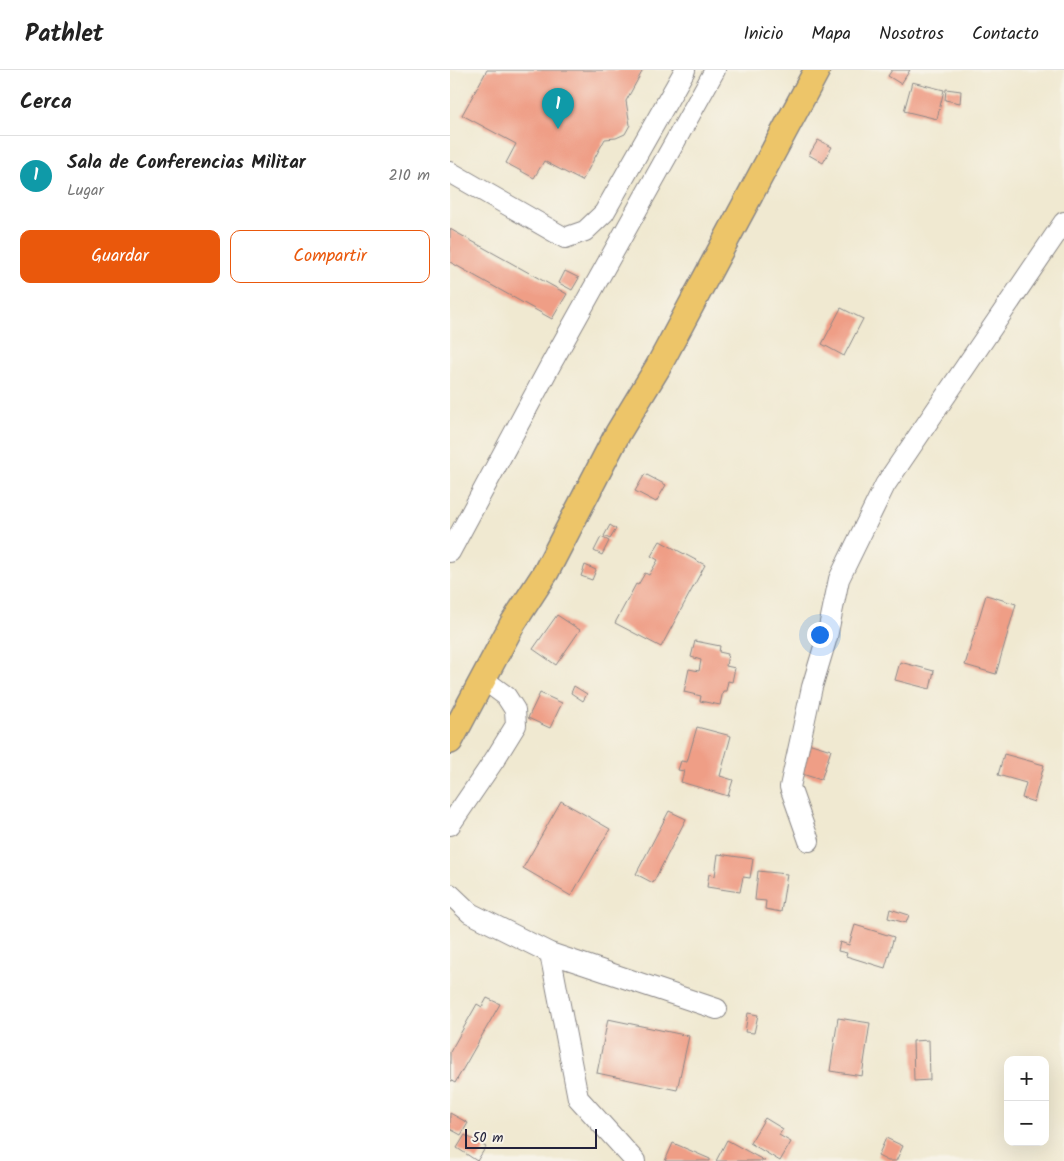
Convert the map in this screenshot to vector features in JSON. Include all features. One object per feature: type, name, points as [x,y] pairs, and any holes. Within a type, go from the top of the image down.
[{"type":"main road","points":[[450,741],[513,624],[546,572],[618,433],[658,367],[818,70]]},
{"type":"street","points":[[450,172],[565,238],[585,231],[604,213],[685,70]]},
{"type":"street","points":[[450,552],[551,364],[715,70]]},
{"type":"street","points":[[809,841],[790,787],[812,687],[827,637],[839,579],[885,485],[1064,222]]},
{"type":"street","points":[[450,825],[516,725],[515,710],[506,696],[483,679]]},
{"type":"street","points":[[450,894],[470,913],[550,953],[717,1009]]},
{"type":"street","points":[[550,953],[578,1098],[635,1161]]},
{"type":"building","points":[[487,70],[643,70],[626,101],[630,125],[625,134],[616,138],[605,139],[582,181],[544,161],[534,178],[506,163],[516,144],[462,115]]},
{"type":"building","points":[[892,70],[910,70],[901,84],[888,76]]},
{"type":"building","points":[[912,82],[944,90],[937,119],[904,111]]},
{"type":"building","points":[[946,89],[961,91],[960,103],[945,100]]},
{"type":"building","points":[[818,140],[832,147],[823,163],[809,155]]},
{"type":"building","points":[[450,229],[567,294],[552,319],[450,262]]},
{"type":"building","points":[[565,271],[579,278],[572,290],[559,283]]},
{"type":"building","points":[[841,308],[863,319],[844,356],[822,344]]},
{"type":"building","points":[[645,474],[666,485],[656,502],[635,491]]},
{"type":"building","points":[[610,525],[616,529],[610,539],[604,536]]},
{"type":"building","points":[[601,537],[609,541],[602,555],[594,551]]},
{"type":"building","points":[[660,541],[705,565],[661,647],[615,623],[636,584],[638,585],[645,573],[649,575],[658,560],[651,556]]},
{"type":"building","points":[[585,565],[596,570],[592,580],[581,576]]},
{"type":"building","points":[[986,595],[1016,604],[996,674],[965,665]]},
{"type":"building","points":[[557,615],[580,630],[556,665],[533,649]]},
{"type":"building","points":[[695,641],[720,646],[719,652],[728,654],[726,666],[735,668],[732,682],[728,681],[726,691],[723,691],[720,705],[700,701],[701,696],[684,692],[689,669],[699,671],[701,660],[691,657]]},
{"type":"building","points":[[900,662],[934,671],[930,689],[895,680]]},
{"type":"building","points":[[574,686],[587,694],[583,701],[571,693]]},
{"type":"building","points":[[540,693],[562,703],[550,728],[528,718]]},
{"type":"building","points":[[697,727],[731,736],[720,776],[733,780],[728,796],[681,782],[684,771],[678,770],[681,761],[687,762]]},
{"type":"building","points":[[808,743],[831,750],[821,780],[799,773]]},
{"type":"building","points":[[1004,754],[1044,765],[1034,802],[1022,798],[1026,783],[998,775]]},
{"type":"building","points":[[561,801],[610,829],[571,896],[523,868]]},
{"type":"building","points":[[669,811],[686,819],[653,883],[636,874]]},
{"type":"building","points":[[718,854],[753,859],[750,878],[743,877],[740,892],[707,887],[709,874],[715,876]]},
{"type":"building","points":[[758,871],[787,874],[781,912],[765,909],[766,901],[755,900]]},
{"type":"building","points":[[890,909],[909,915],[906,923],[888,918]]},
{"type":"building","points":[[855,925],[894,937],[885,968],[846,956],[847,953],[838,951],[840,942],[849,945]]},
{"type":"building","points":[[487,998],[500,1004],[455,1083],[450,1080],[450,1052],[477,1004],[482,1007]]},
{"type":"building","points":[[748,1013],[758,1015],[754,1033],[745,1032]]},
{"type":"building","points":[[838,1018],[870,1023],[862,1076],[830,1071]]},
{"type":"building","points":[[608,1019],[689,1036],[677,1090],[597,1073]]},
{"type":"building","points":[[929,1040],[930,1080],[914,1081],[913,1041]]},
{"type":"building","points":[[450,1113],[468,1123],[461,1135],[450,1129]]},
{"type":"building","points":[[765,1118],[783,1129],[779,1135],[791,1142],[780,1161],[750,1143]]},
{"type":"building","points":[[465,1135],[486,1147],[477,1161],[457,1148]]},
{"type":"building","points":[[886,1138],[903,1146],[896,1161],[888,1161],[878,1156]]},
{"type":"building","points":[[727,1140],[765,1161],[716,1161]]},
{"type":"building","points":[[673,1143],[710,1159],[710,1161],[665,1161]]},
{"type":"place","name":"Sala de Conferencias Militar","points":[[558,129]]}]
